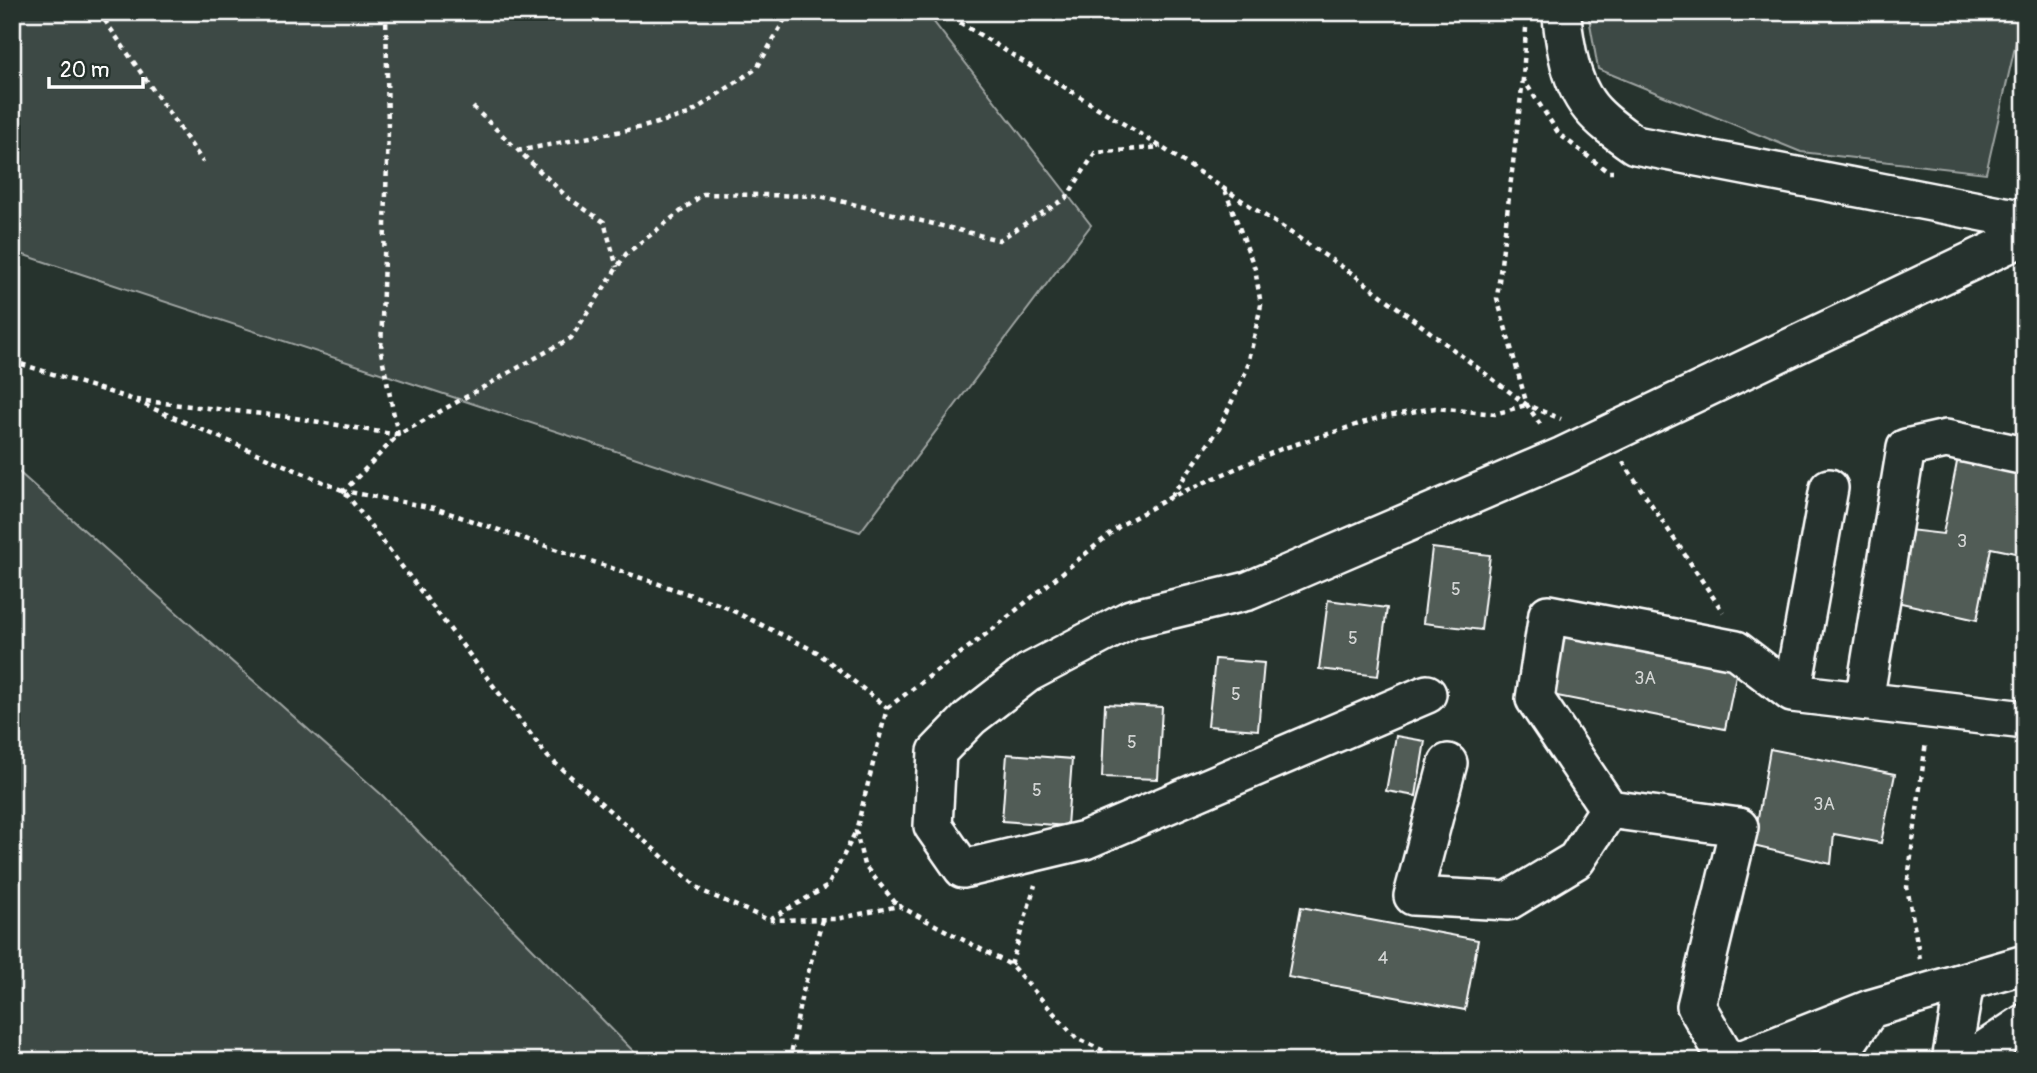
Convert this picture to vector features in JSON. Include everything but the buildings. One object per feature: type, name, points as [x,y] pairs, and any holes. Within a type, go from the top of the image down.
[{"type":"street","points":[[1427,694],[1085,840],[1045,851],[963,869],[933,826],[937,752],[970,718],[1028,673],[1131,620],[1248,591],[1606,436],[2014,241],[2025,222],[1635,145],[1601,121],[1575,86],[1562,12]]},
{"type":"street","points":[[1864,701],[1906,448],[1946,439],[2025,456]]},
{"type":"street","points":[[1791,692],[1829,488]]},
{"type":"street","points":[[1728,1061],[1696,1006],[1739,827],[1609,809],[1535,699],[1548,614],[1736,650],[1791,692],[2025,720]]},
{"type":"street","points":[[1448,763],[1413,896],[1508,901],[1576,860],[1609,809]]},
{"type":"street","points":[[1738,1061],[1870,1009],[2025,964]]},
{"type":"street","points":[[1951,1061],[1965,982]]},
{"type":"street","points":[[1835,1061],[1870,1009]]},
{"type":"street","points":[[1968,1061],[2025,1023]]},
{"type":"path","points":[[99,12],[204,162]]},
{"type":"path","points":[[386,12],[388,130],[381,352],[398,435]]},
{"type":"path","points":[[517,151],[643,127],[690,114],[757,68],[789,12]]},
{"type":"path","points":[[943,12],[1161,147],[1353,274],[1527,405]]},
{"type":"path","points":[[1523,79],[1497,298],[1527,405]]},
{"type":"path","points":[[473,107],[568,198],[604,222],[617,268]]},
{"type":"path","points":[[344,491],[398,435],[571,338],[626,254],[703,194],[820,196],[999,240],[1066,198],[1095,153],[1161,147]]},
{"type":"path","points":[[1171,497],[1219,429],[1247,369],[1261,305],[1255,269],[1225,189]]},
{"type":"path","points":[[12,361],[131,400],[344,491],[434,508],[721,605],[817,652],[887,708]]},
{"type":"path","points":[[131,400],[289,417],[398,435]]},
{"type":"path","points":[[769,920],[828,887],[856,831],[887,708],[993,629],[1121,525],[1171,497],[1281,449],[1381,417],[1435,408],[1495,414],[1527,405]]},
{"type":"path","points":[[1606,436],[1732,626],[1736,650]]},
{"type":"path","points":[[344,491],[548,757],[702,891],[769,920],[822,920],[899,906]]},
{"type":"path","points":[[1921,963],[1907,887],[1931,709]]},
{"type":"path","points":[[856,831],[864,866],[899,906],[1011,965],[1076,1038],[1126,1061]]},
{"type":"path","points":[[1011,965],[1045,851]]},
{"type":"path","points":[[790,1061],[800,1003],[822,920]]},
{"type":"shaded area","points":[[12,12],[926,12],[1091,225],[860,532],[12,251]]},
{"type":"shaded area","points":[[1588,12],[2023,12],[1986,173],[1801,152],[1598,69]]},
{"type":"shaded area","points":[[12,466],[382,795],[643,1061],[12,1061]]}]
